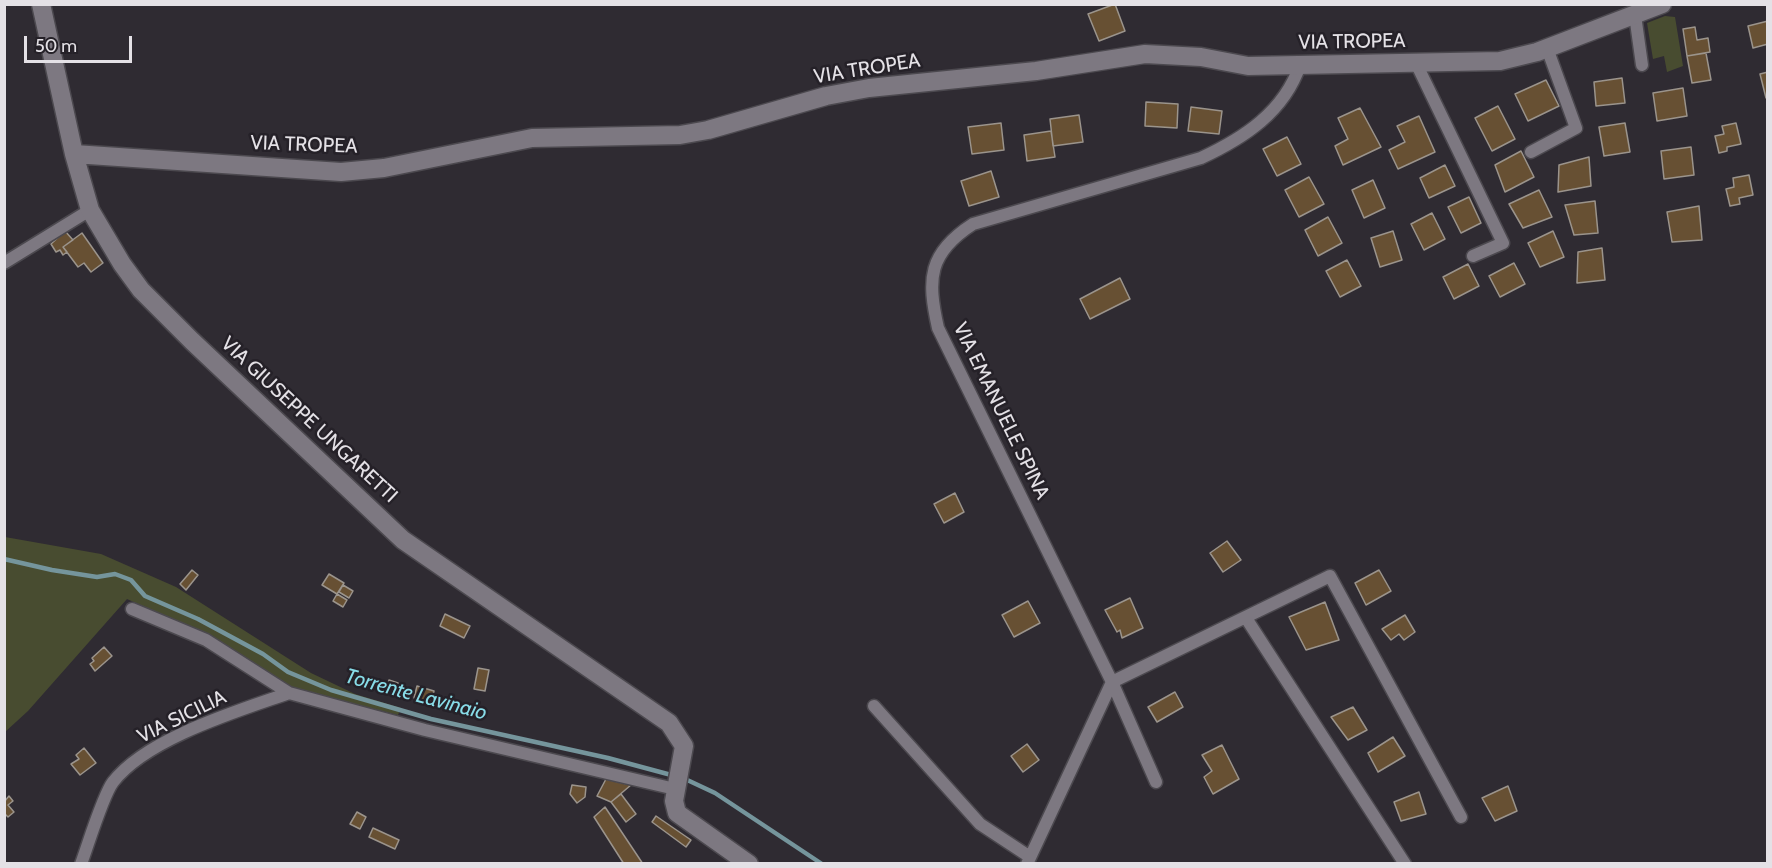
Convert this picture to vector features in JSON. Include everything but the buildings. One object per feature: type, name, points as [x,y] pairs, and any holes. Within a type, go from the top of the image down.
[{"type":"street","name":"VIA GIUSEPPE UNGARETTI","points":[[41,4],[74,153],[90,210],[122,264],[141,290],[403,540],[669,723],[684,746],[676,787]]},
{"type":"street","name":"VIA TROPEA","points":[[74,153],[340,172],[384,168],[532,138],[680,135],[708,130],[826,96],[869,88],[1036,71],[1145,54],[1201,57],[1248,66],[1500,61],[1547,48],[1662,4]]},
{"type":"street","points":[[1635,15],[1642,65]]},
{"type":"street","points":[[1531,152],[1576,128],[1547,48]]},
{"type":"street","points":[[1416,63],[1503,243],[1473,256]]},
{"type":"street","name":"VIA EMANUELE SPINA","points":[[1156,782],[1112,682],[939,328],[932,299],[933,279],[945,244],[973,224],[1201,158],[1228,146],[1262,122],[1282,100],[1300,65]]},
{"type":"street","points":[[4,263],[90,210]]},
{"type":"street","points":[[874,706],[980,824],[1028,860],[1112,682],[1330,576],[1461,817]]},
{"type":"street","points":[[132,609],[206,640],[289,693],[425,730],[676,787],[674,801],[677,813],[749,864]]},
{"type":"street","points":[[1246,618],[1405,864]]},
{"type":"street","name":"VIA SICILIA","points":[[81,864],[112,783],[126,770],[180,735],[289,693]]},
{"type":"green space","points":[[1665,16],[1675,17],[1683,66],[1667,72],[1664,56],[1653,59],[1647,23]]},
{"type":"green space","points":[[5,537],[101,554],[176,587],[311,673],[355,694],[401,708],[398,715],[294,689],[203,633],[127,599],[28,711],[5,732]]},
{"type":"waterway","name":"Torrente Lavinaio","points":[[4,559],[97,577],[115,574],[131,580],[145,596],[198,619],[263,654],[288,672],[331,690],[431,719],[608,758],[675,776]]},
{"type":"waterway","name":"Torrente Lavinaio","points":[[683,778],[715,793],[822,864]]}]
